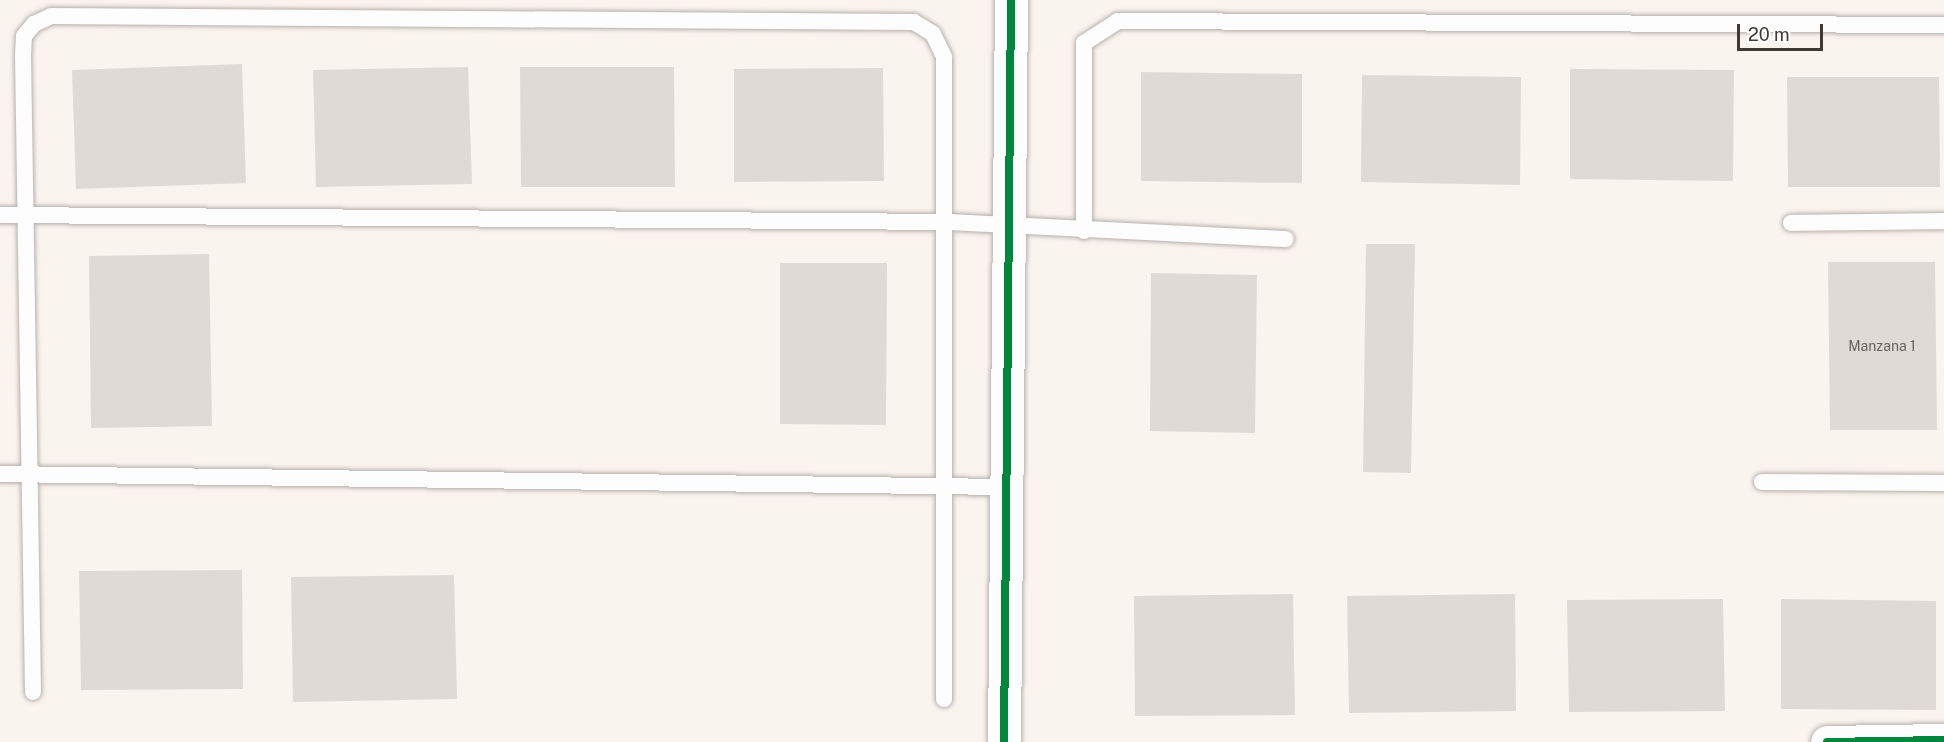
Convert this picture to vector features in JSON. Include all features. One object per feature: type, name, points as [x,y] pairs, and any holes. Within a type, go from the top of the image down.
[{"type":"street","points":[[1004,742],[1011,0]]},
{"type":"street","points":[[1827,742],[1944,740]]},
{"type":"lane","points":[[33,692],[24,36],[51,16],[914,22],[933,34],[944,57],[947,222],[944,699]]},
{"type":"lane","points":[[1084,231],[1084,43],[1118,21],[1944,25]]},
{"type":"lane","points":[[0,215],[947,222],[1084,231],[1286,239]]},
{"type":"lane","points":[[1791,224],[1944,221]]},
{"type":"lane","points":[[0,474],[1006,487]]},
{"type":"lane","points":[[1762,482],[1944,483]]},
{"type":"building","points":[[242,64],[246,183],[76,189],[72,70]]},
{"type":"building","points":[[468,67],[472,184],[316,187],[313,70]]},
{"type":"building","points":[[520,67],[674,67],[675,187],[521,187]]},
{"type":"building","points":[[883,68],[884,181],[734,182],[734,69]]},
{"type":"building","points":[[1570,69],[1734,70],[1733,181],[1570,179]]},
{"type":"building","points":[[1141,72],[1302,74],[1302,183],[1141,181]]},
{"type":"building","points":[[1362,75],[1521,77],[1520,185],[1361,182]]},
{"type":"building","points":[[1787,77],[1939,77],[1940,187],[1788,187]]},
{"type":"building","points":[[1366,244],[1415,244],[1411,473],[1363,472]]},
{"type":"building","points":[[209,254],[212,426],[91,428],[89,256]]},
{"type":"building","points":[[1828,262],[1935,262],[1937,430],[1830,430]]},
{"type":"building","points":[[780,263],[887,263],[886,425],[780,424]]},
{"type":"building","points":[[1151,273],[1257,275],[1255,433],[1150,431]]},
{"type":"building","points":[[242,570],[243,689],[81,690],[79,571]]},
{"type":"building","points":[[454,575],[457,699],[293,702],[291,577]]},
{"type":"building","points":[[1293,594],[1295,715],[1135,716],[1134,596]]},
{"type":"building","points":[[1515,594],[1516,711],[1349,713],[1347,596]]},
{"type":"building","points":[[1723,599],[1725,711],[1569,712],[1567,600]]},
{"type":"building","points":[[1781,599],[1936,601],[1936,710],[1781,709]]},
{"type":"cycle path","points":[[1004,742],[1011,0]]},
{"type":"cycle path","points":[[1827,742],[1944,740]]}]
